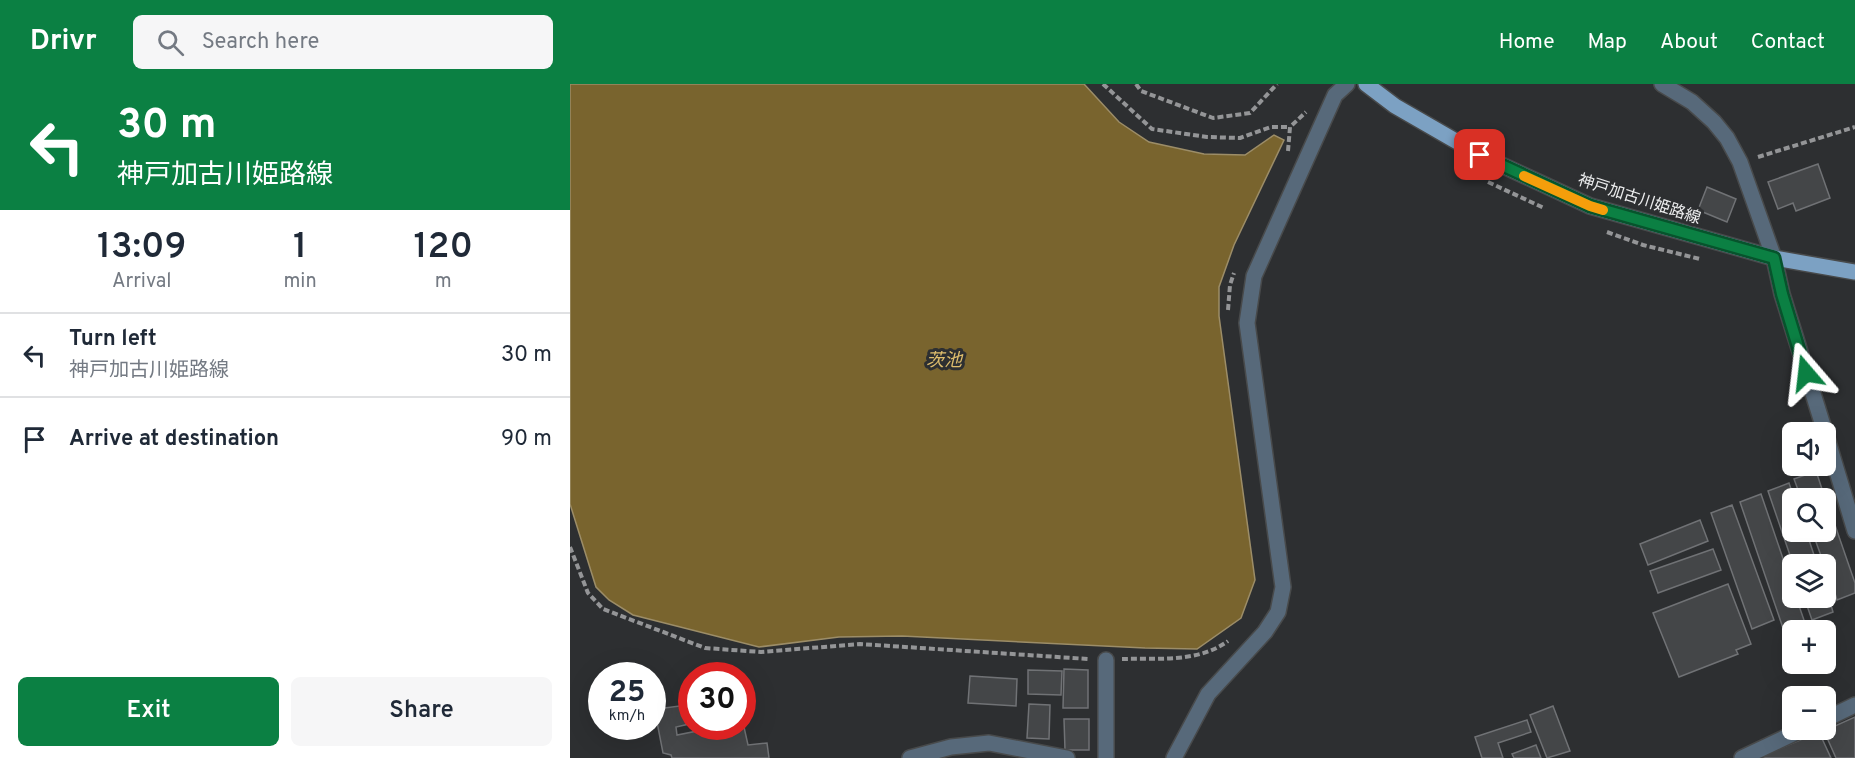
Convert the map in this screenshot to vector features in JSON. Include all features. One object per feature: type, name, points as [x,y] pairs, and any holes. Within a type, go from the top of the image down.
[{"type":"main road","name":"神戸加古川姫路線","points":[[1366,84],[1395,106],[1480,155],[1590,206],[1774,258],[1855,272]]},
{"type":"street","points":[[1174,758],[1208,694],[1265,632],[1278,612],[1283,587],[1247,323],[1254,276],[1335,95],[1347,84]]},
{"type":"street","points":[[1662,84],[1692,102],[1714,122],[1727,138],[1740,162],[1774,258],[1782,294],[1821,422]]},
{"type":"street","points":[[1836,470],[1855,531]]},
{"type":"street","points":[[1106,660],[1106,758]]},
{"type":"street","points":[[1836,714],[1855,705]]},
{"type":"street","points":[[1742,758],[1782,739]]},
{"type":"street","points":[[910,758],[952,752],[989,743],[1067,758]]},
{"type":"path","points":[[1103,84],[1152,129],[1207,137],[1239,138],[1271,127],[1290,127]]},
{"type":"path","points":[[1136,84],[1141,91],[1213,118],[1250,113],[1277,84]]},
{"type":"path","points":[[1740,162],[1855,128]]},
{"type":"path","points":[[570,547],[588,593],[603,609],[705,648],[761,652],[860,644],[1106,660]]},
{"type":"water","name":"茨池","points":[[570,84],[1084,84],[1119,122],[1149,142],[1204,154],[1245,155],[1274,135],[1284,140],[1234,245],[1219,287],[1219,316],[1255,580],[1241,618],[1197,649],[902,636],[839,637],[759,647],[633,615],[609,600],[596,587],[570,504]]},
{"type":"building","points":[[1818,164],[1830,198],[1796,211],[1793,203],[1778,209],[1768,182]]},
{"type":"building","points":[[1707,187],[1736,199],[1727,222],[1698,210]]},
{"type":"building","points":[[1802,476],[1818,476],[1822,488],[1797,488],[1794,479]]},
{"type":"building","points":[[1789,483],[1791,488],[1782,488],[1782,532],[1768,491]]},
{"type":"building","points":[[1761,494],[1782,556],[1782,608],[1800,608],[1804,620],[1782,620],[1782,625],[1740,502]]},
{"type":"building","points":[[1732,505],[1774,620],[1752,629],[1711,513]]},
{"type":"building","points":[[1700,520],[1708,541],[1648,565],[1640,544]]},
{"type":"building","points":[[1836,528],[1855,583],[1855,593],[1837,600],[1836,554],[1820,554],[1816,542],[1836,542]]},
{"type":"building","points":[[1785,542],[1810,542],[1814,554],[1790,554]]},
{"type":"building","points":[[1713,549],[1721,570],[1658,593],[1650,571]]},
{"type":"building","points":[[1728,584],[1751,644],[1736,650],[1738,654],[1679,677],[1653,613]]},
{"type":"building","points":[[1808,608],[1832,608],[1833,612],[1812,620]]},
{"type":"building","points":[[1064,669],[1088,670],[1088,708],[1063,708]]},
{"type":"building","points":[[1028,670],[1062,671],[1061,695],[1028,694]]},
{"type":"building","points":[[970,676],[1017,679],[1016,706],[968,703]]},
{"type":"building","points":[[1029,704],[1050,705],[1049,739],[1027,738]]},
{"type":"building","points":[[678,706],[678,727],[676,727],[678,740],[747,740],[748,745],[767,743],[769,758],[672,758],[671,755],[663,753],[660,740],[666,740],[666,708]]},
{"type":"building","points":[[1553,706],[1570,751],[1547,758],[1530,715]]},
{"type":"building","points":[[1855,717],[1855,758],[1836,758],[1828,740],[1836,740],[1836,726]]},
{"type":"building","points":[[1064,719],[1089,719],[1089,750],[1065,750]]},
{"type":"building","points":[[1527,720],[1531,732],[1498,743],[1503,758],[1482,758],[1475,737]]},
{"type":"building","points":[[1800,740],[1823,740],[1831,758],[1757,758]]},
{"type":"building","points":[[1536,745],[1541,758],[1514,758],[1512,754]]},
{"type":"slow traffic","points":[[1524,176],[1603,210]]},
{"type":"route","points":[[1480,155],[1590,206],[1774,258],[1782,294],[1806,373]]}]
